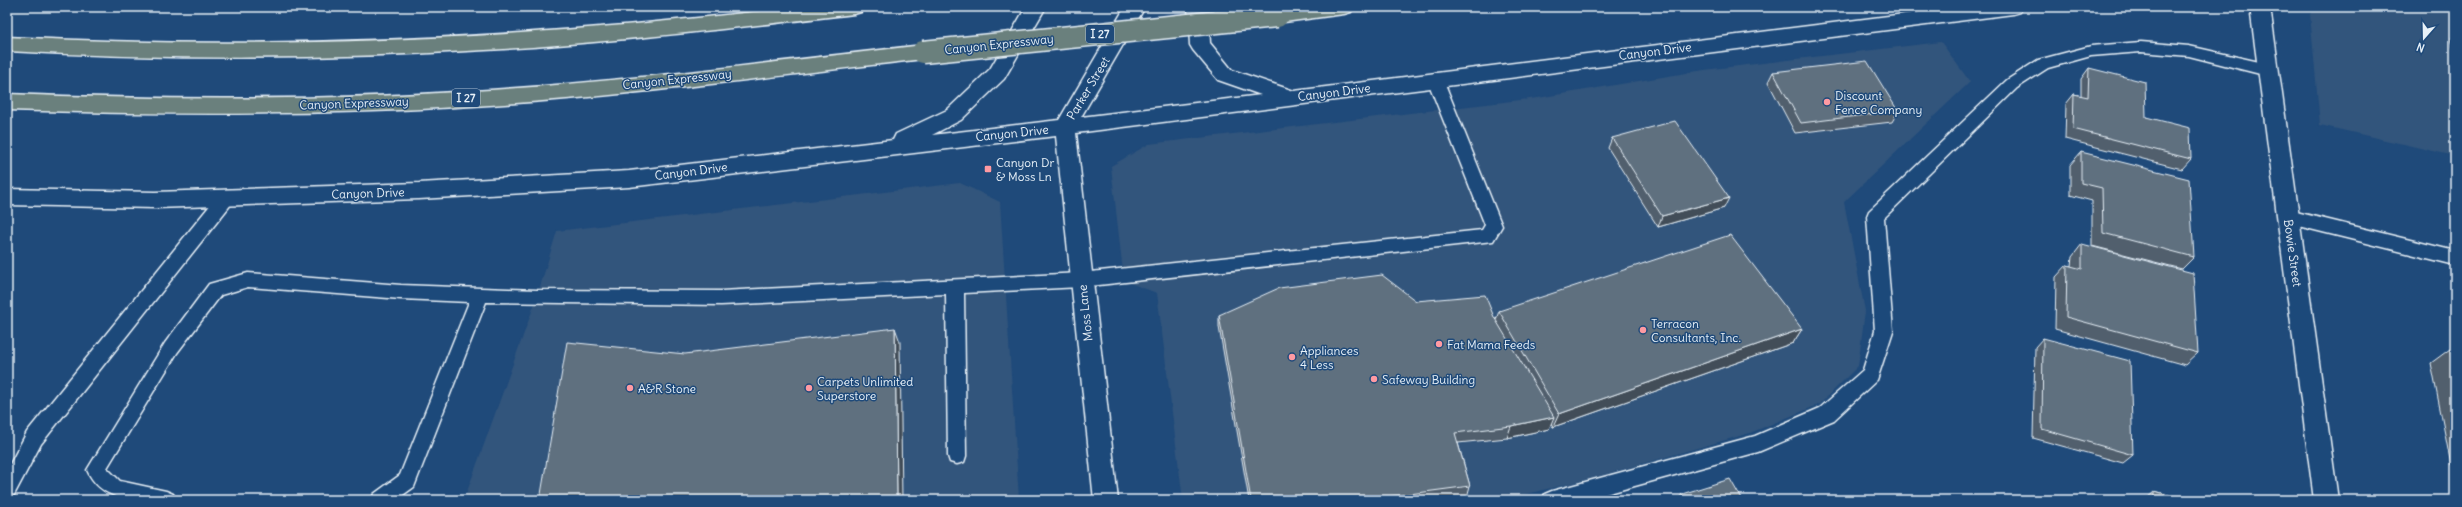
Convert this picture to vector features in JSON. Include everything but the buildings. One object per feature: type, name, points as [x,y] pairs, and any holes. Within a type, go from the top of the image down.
[{"type":"highway","points":[[7,44],[87,50],[237,53],[424,46],[642,31],[854,7]]},
{"type":"highway","name":"Canyon Expressway","points":[[7,102],[232,107],[410,102],[619,86],[923,52],[1277,16],[1344,7]]},
{"type":"main road","points":[[887,148],[954,115],[997,74],[1036,7]]},
{"type":"main road","name":"Parker Street","points":[[1065,127],[1135,7]]},
{"type":"main road","points":[[1198,7],[1200,45],[1225,75],[1292,98]]},
{"type":"main road","name":"Canyon Drive","points":[[7,197],[155,200],[226,198],[419,191],[629,179],[1065,127],[2013,7]]},
{"type":"main road","name":"Bowie Street","points":[[2260,7],[2326,500]]},
{"type":"main road","name":"Moss Lane","points":[[1065,127],[1106,500]]},
{"type":"lane","points":[[1552,500],[1758,444],[1826,414],[1871,374],[1884,331],[1875,216],[2012,84],[2043,64],[2091,51],[2141,48],[2189,51],[2268,70]]},
{"type":"lane","points":[[166,500],[115,489],[96,470],[171,348],[215,290],[248,280],[401,292],[480,295],[721,298],[955,288],[1081,280],[1487,236],[1494,226],[1435,79]]},
{"type":"lane","points":[[7,489],[34,438],[226,198]]},
{"type":"lane","points":[[2288,216],[2455,258]]},
{"type":"lane","points":[[955,288],[957,456]]},
{"type":"lane","points":[[381,500],[407,481],[480,295]]},
{"type":"shaded area","points":[[2317,7],[2455,7],[2455,156],[2320,125],[2310,14]]},
{"type":"shaded area","points":[[1941,42],[1970,82],[1844,202],[1865,311],[1858,366],[1820,404],[1750,433],[1586,480],[1500,500],[1183,500],[1157,293],[1124,281],[1111,166],[1149,144],[1538,98],[1704,70]]},
{"type":"shaded area","points":[[960,183],[1000,202],[1019,500],[464,500],[537,297],[557,231]]},
{"type":"place","name":"Discount Fence Company","points":[[1827,102]]},
{"type":"place","name":"Canyon Dr & Moss Ln","points":[[988,169]]},
{"type":"place","name":"Terracon Consultants, Inc.","points":[[1643,330]]},
{"type":"place","name":"Fat Mama Feeds","points":[[1439,344]]},
{"type":"place","name":"Appliances 4 Less","points":[[1292,357]]},
{"type":"place","name":"Safeway Building","points":[[1374,379]]},
{"type":"place","name":"A&R Stone","points":[[630,388]]},
{"type":"place","name":"Carpets Unlimited Superstore","points":[[809,388]]}]
